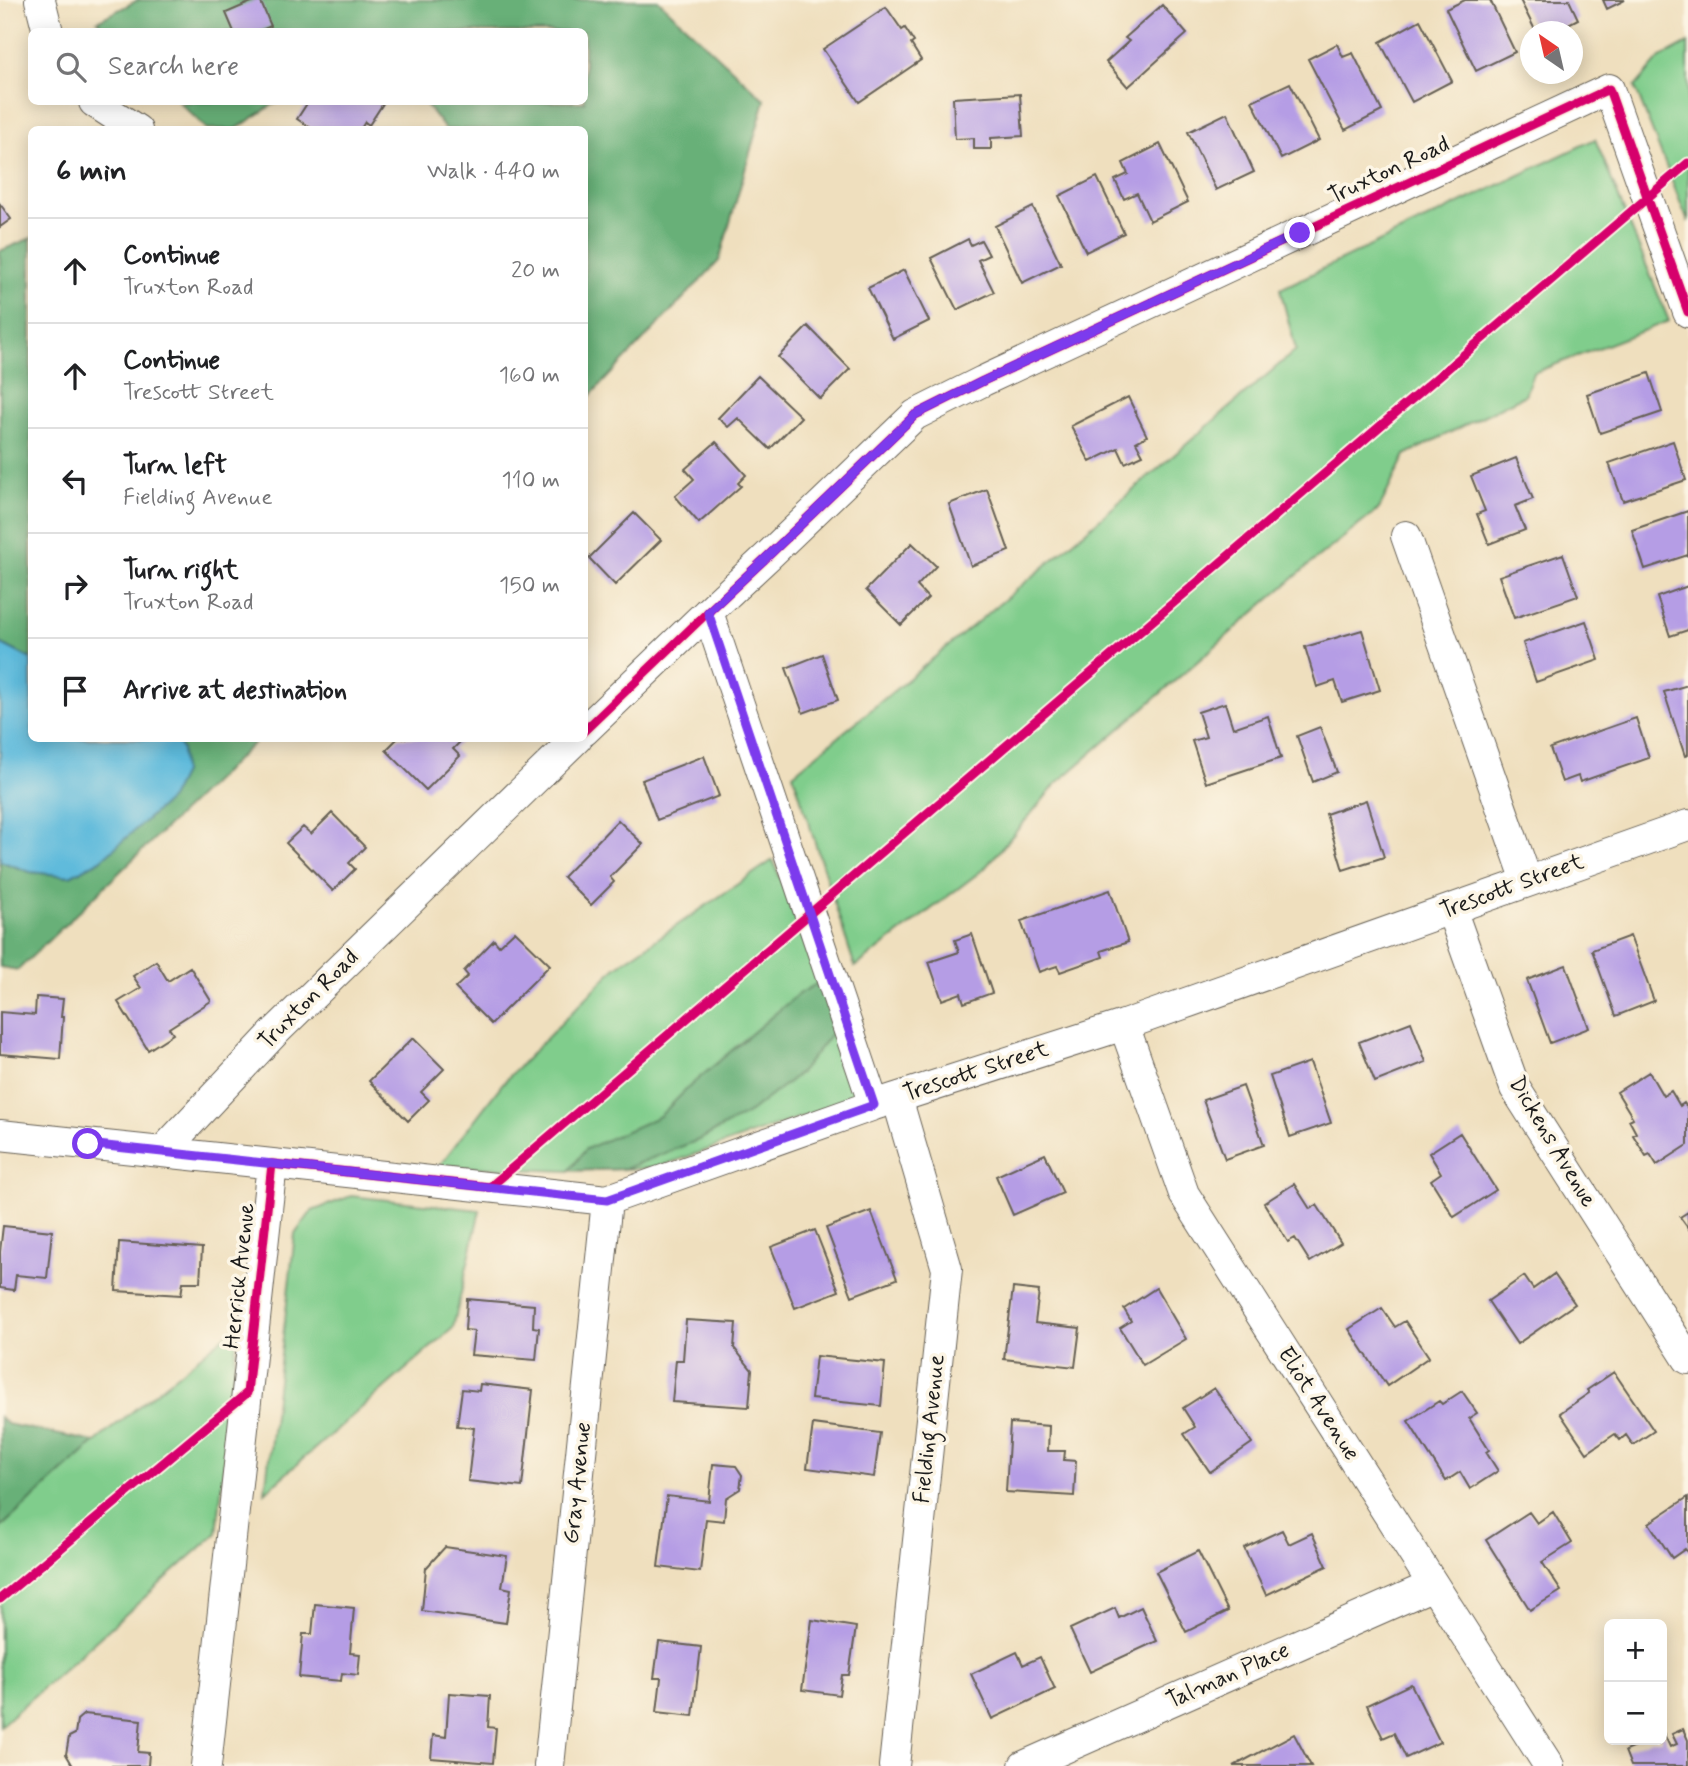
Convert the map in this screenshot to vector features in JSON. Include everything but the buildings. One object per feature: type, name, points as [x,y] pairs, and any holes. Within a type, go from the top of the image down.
[{"type":"street","points":[[40,0],[47,28]]},
{"type":"street","name":"Truxton Road","points":[[588,728],[915,415],[1609,89],[1688,312]]},
{"type":"street","points":[[98,105],[131,126]]},
{"type":"street","points":[[1406,536],[1527,881]]},
{"type":"street","name":"Fielding Avenue","points":[[708,612],[947,1269],[894,1766]]},
{"type":"street","name":"Truxton Road","points":[[162,1152],[274,1033],[573,742]]},
{"type":"street","name":"Trescott Street","points":[[162,1152],[607,1200],[886,1101],[1124,1025],[1688,825]]},
{"type":"street","name":"Dickens Avenue","points":[[1451,909],[1515,1088],[1688,1359]]},
{"type":"street","name":"Eliot Avenue","points":[[1124,1025],[1184,1194],[1549,1766]]},
{"type":"street","points":[[0,1135],[162,1152]]},
{"type":"street","name":"Herrick Avenue","points":[[206,1766],[272,1164]]},
{"type":"street","name":"Gray Avenue","points":[[549,1766],[607,1200]]},
{"type":"street","name":"Talman Place","points":[[1024,1766],[1433,1585]]},
{"type":"green space","points":[[138,0],[658,0],[765,100],[719,261],[588,398],[588,126],[443,126],[426,105],[588,105],[588,28],[104,28],[97,21]]},
{"type":"green space","points":[[1688,43],[1688,222],[1635,87],[1660,58]]},
{"type":"green space","points":[[182,105],[272,105],[241,126],[204,126]]},
{"type":"green space","points":[[1595,139],[1669,321],[1533,373],[1525,395],[1405,455],[1379,509],[1310,564],[1057,783],[985,868],[855,967],[793,774],[1038,572],[1296,350],[1280,289]]},
{"type":"green space","points":[[28,239],[28,657],[0,643],[0,251]]},
{"type":"green space","points":[[177,742],[255,742],[18,970],[0,967],[0,861],[30,872],[70,876],[101,860],[182,749]]},
{"type":"green space","points":[[773,860],[864,1095],[655,1168],[569,1171],[439,1166],[503,1083],[616,967]]},
{"type":"green space","points":[[820,982],[837,1026],[801,1072],[750,1112],[701,1139],[624,1169],[569,1171],[586,1149],[660,1116],[691,1085],[797,995]]},
{"type":"green space","points":[[351,1196],[480,1210],[453,1328],[265,1492],[295,1234],[312,1211]]},
{"type":"green space","points":[[238,1325],[217,1533],[0,1726],[0,1528],[95,1442]]},
{"type":"green space","points":[[0,1417],[7,1424],[95,1442],[0,1528]]},
{"type":"water","points":[[0,643],[28,657],[28,742],[177,742],[182,749],[183,773],[170,799],[101,860],[70,876],[30,872],[0,861]]},
{"type":"cycle path","points":[[588,727],[915,415],[1609,89],[1688,312]]},
{"type":"cycle path","points":[[0,1599],[247,1393],[272,1164],[490,1187],[1688,163]]},
{"type":"route","points":[[88,1144],[607,1200],[874,1105],[708,612],[915,415],[1300,233]]}]
